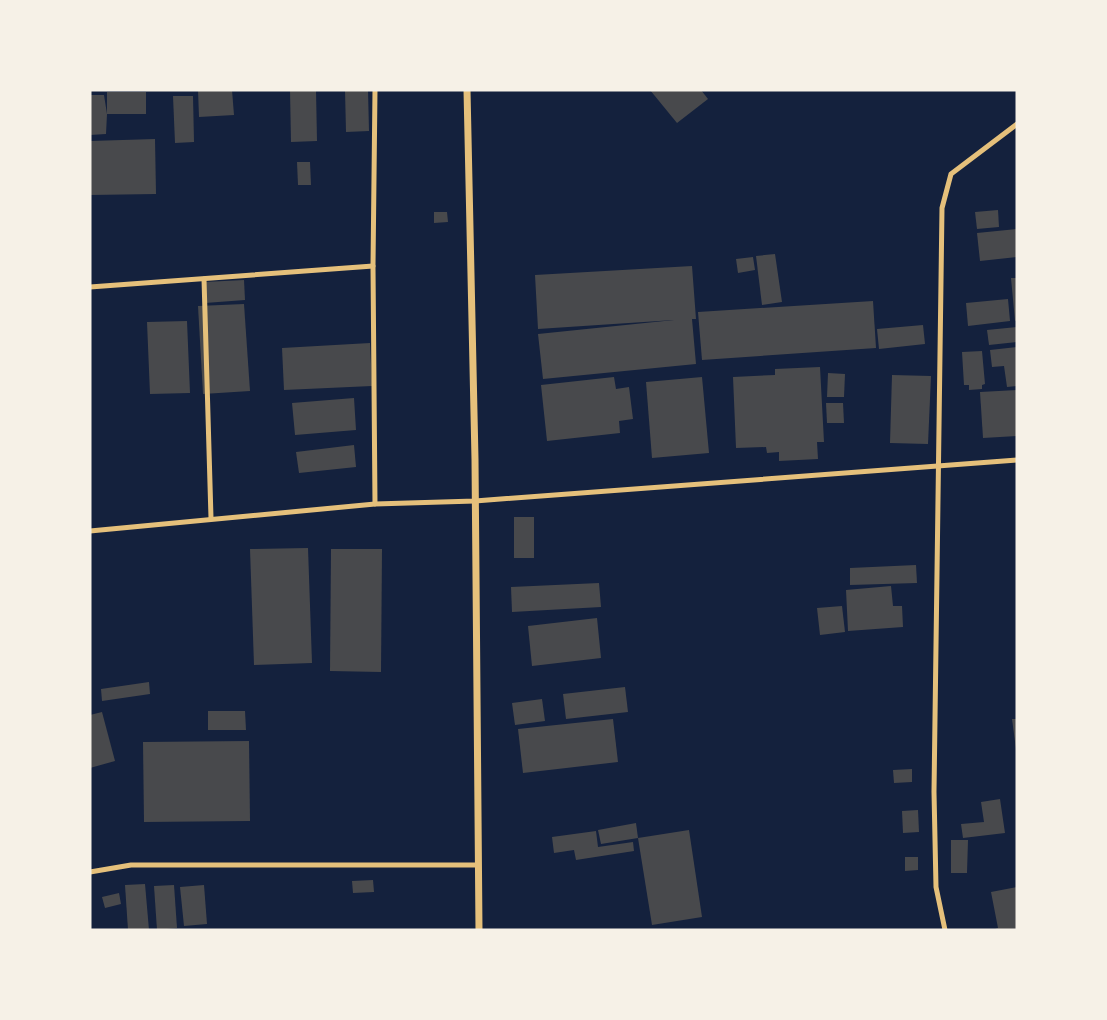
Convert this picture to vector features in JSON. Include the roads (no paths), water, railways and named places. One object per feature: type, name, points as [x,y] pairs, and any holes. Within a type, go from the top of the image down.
[{"type":"street","points":[[375,90],[373,266],[375,504]]},
{"type":"street","points":[[467,90],[475,501],[479,930]]},
{"type":"street","points":[[945,930],[936,887],[934,792],[942,208],[951,174],[1017,124]]},
{"type":"street","points":[[90,287],[373,266]]},
{"type":"street","points":[[204,279],[211,518]]},
{"type":"street","points":[[90,531],[375,504],[475,501],[1017,460]]},
{"type":"street","points":[[90,872],[131,865],[477,865]]}]
